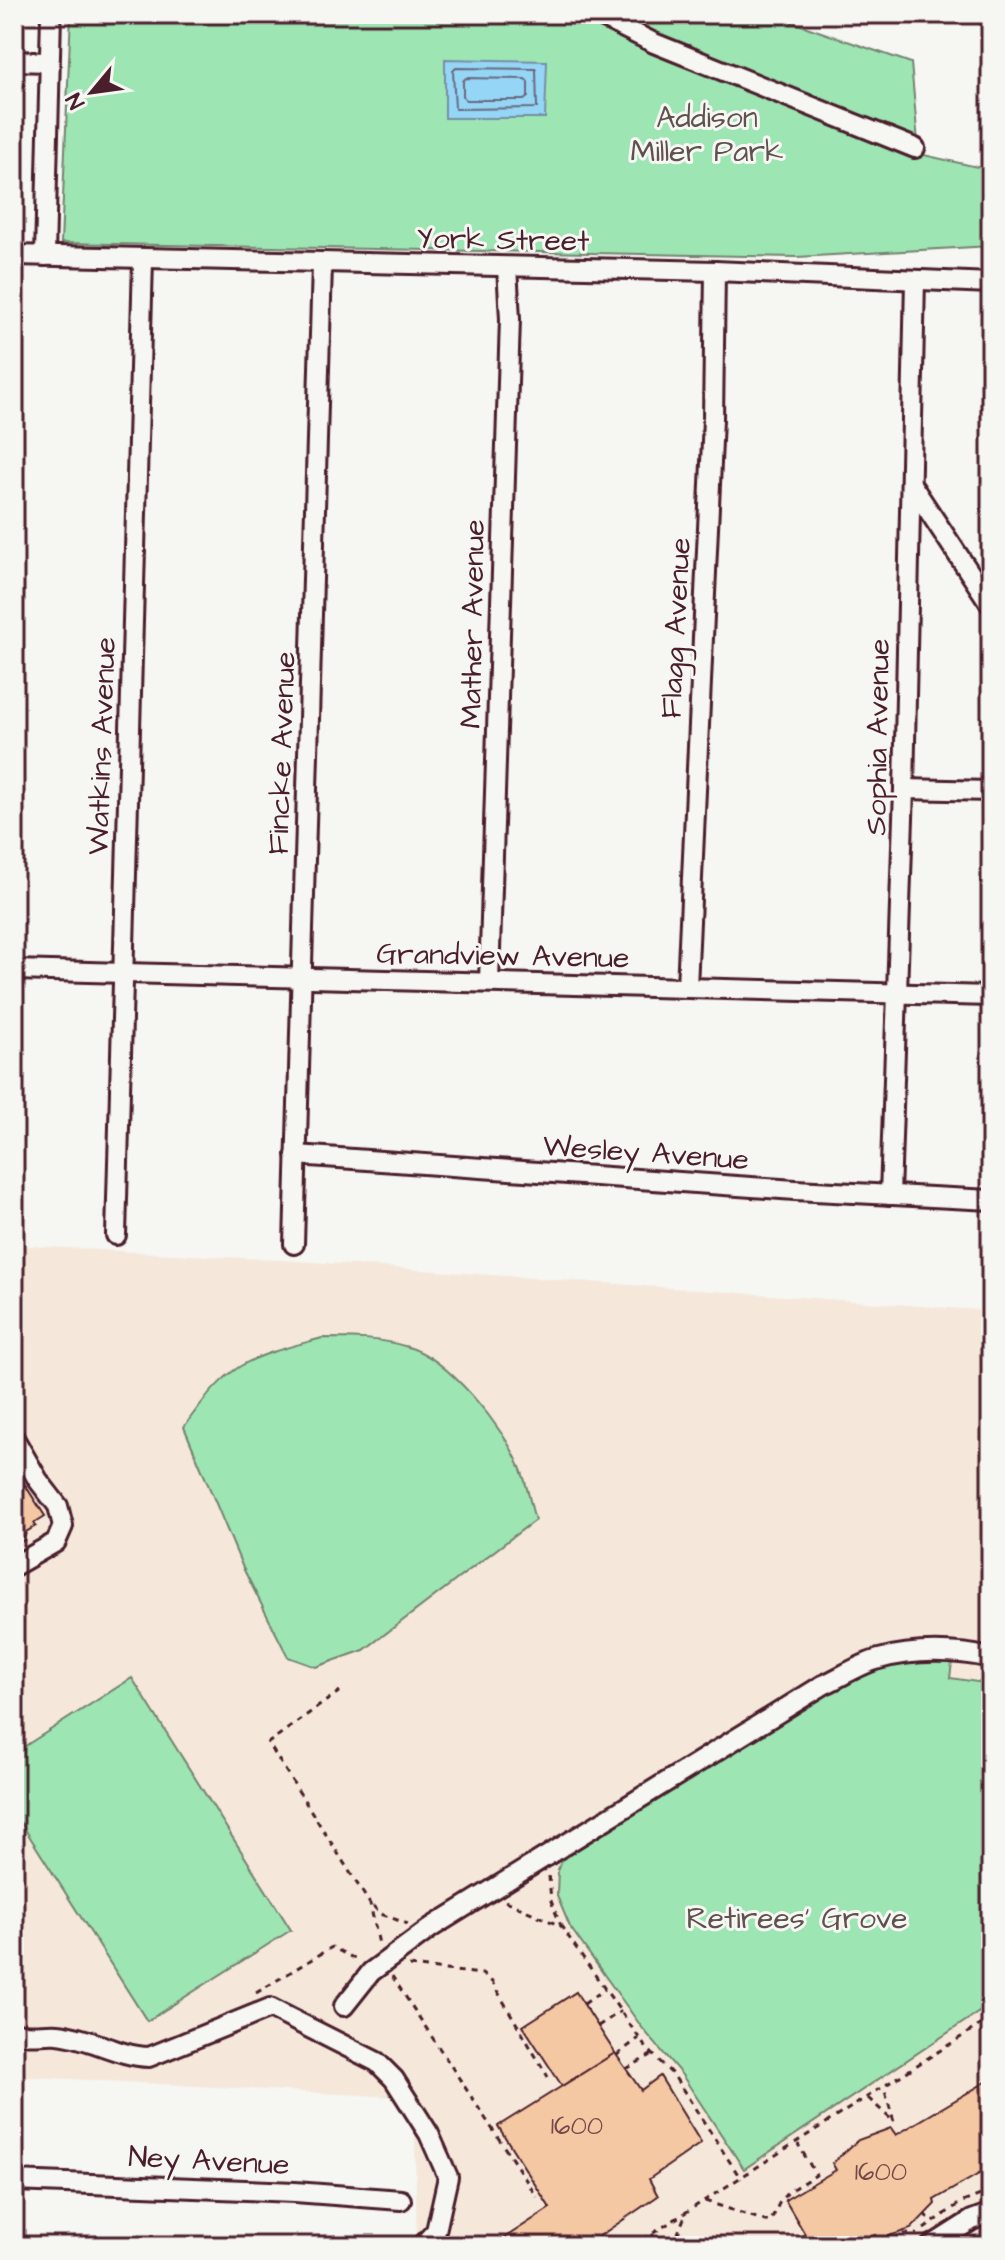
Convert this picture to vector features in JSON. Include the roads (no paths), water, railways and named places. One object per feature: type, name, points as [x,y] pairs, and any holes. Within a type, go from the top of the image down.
[{"type":"street","points":[[45,256],[51,14]]},
{"type":"street","points":[[596,14],[667,49],[915,148]]},
{"type":"street","points":[[14,61],[48,62]]},
{"type":"street","name":"York Street","points":[[14,255],[715,271],[991,283]]},
{"type":"street","name":"Watkins Avenue","points":[[116,1235],[143,260]]},
{"type":"street","name":"Fincke Avenue","points":[[294,1244],[322,264]]},
{"type":"street","name":"Mather Avenue","points":[[489,982],[510,319],[507,267]]},
{"type":"street","name":"Flagg Avenue","points":[[687,987],[713,419],[715,271]]},
{"type":"street","points":[[964,280],[991,274]]},
{"type":"street","name":"Sophia Avenue","points":[[890,1195],[904,789],[915,280]]},
{"type":"street","points":[[911,484],[991,605]]},
{"type":"street","points":[[904,789],[991,791]]},
{"type":"street","name":"Grandview Avenue","points":[[14,970],[991,996]]},
{"type":"street","name":"Wesley Avenue","points":[[296,1155],[991,1200]]},
{"type":"street","points":[[14,1438],[38,1480],[58,1506],[63,1526],[56,1542],[14,1566]]},
{"type":"street","points":[[344,2006],[377,1967],[432,1927],[823,1685],[878,1659],[919,1652],[991,1658]]},
{"type":"street","points":[[14,2032],[79,2037],[130,2056],[149,2057],[270,2008],[377,2062],[394,2079],[429,2134],[448,2177],[436,2231],[422,2246]]},
{"type":"street","name":"Ney Avenue","points":[[14,2181],[295,2192],[401,2200]]},
{"type":"street","points":[[926,2240],[991,2213]]},
{"type":"water","points":[[445,59],[547,61],[545,118],[445,118]]},
{"type":"park label","name":"Addison Miller Park","points":[[707,134]]},
{"type":"park label","name":"Retirees' Grove","points":[[797,1918]]}]
